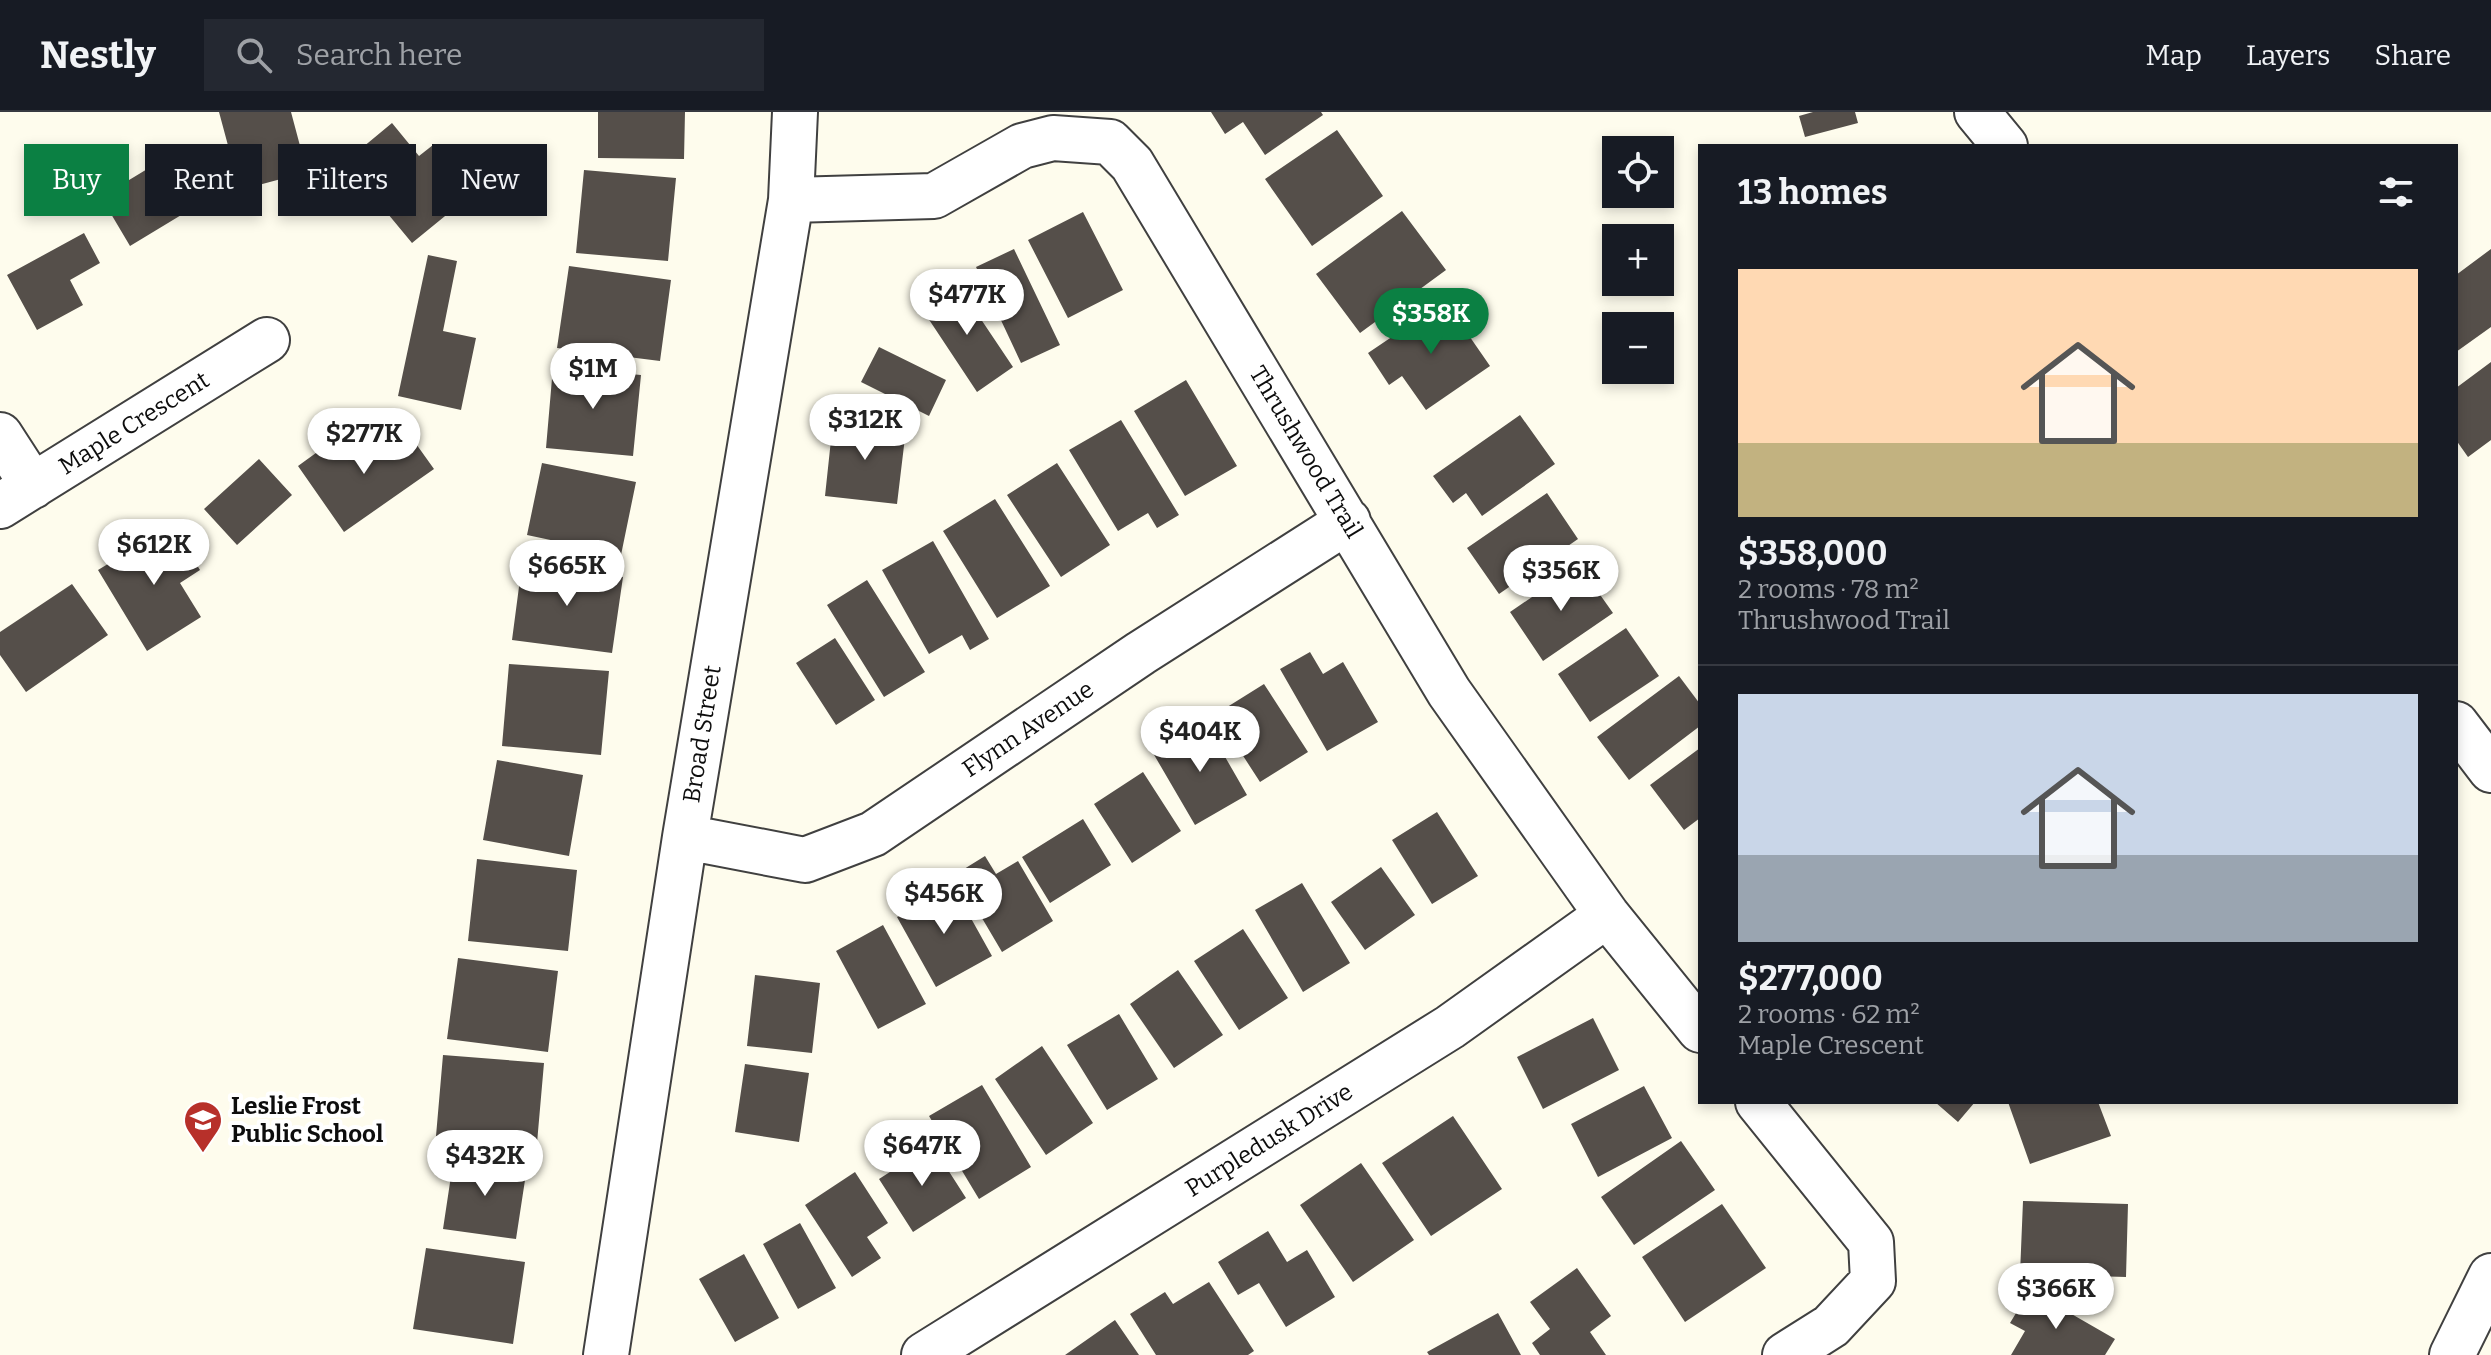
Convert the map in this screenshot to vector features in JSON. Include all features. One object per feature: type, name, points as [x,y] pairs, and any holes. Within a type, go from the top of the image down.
[{"type":"street","name":"Broad Street","points":[[606,1355],[685,837],[791,200],[795,112]]},
{"type":"street","points":[[1977,112],[2003,144]]},
{"type":"street","name":"Thrushwood Trail","points":[[791,200],[934,196],[1022,146],[1053,138],[1110,142],[1132,164],[1449,692],[1607,915],[1698,1028]]},
{"type":"street","name":"Maple Crescent","points":[[16,496],[267,340]]},
{"type":"street","points":[[0,435],[16,496]]},
{"type":"street","name":"Flynn Avenue","points":[[685,837],[805,860],[873,834],[1141,653],[1348,521]]},
{"type":"street","points":[[2458,727],[2491,770]]},
{"type":"street","name":"Purpledusk Drive","points":[[924,1355],[1450,1027],[1607,915]]},
{"type":"street","points":[[1760,1104],[1871,1242],[1873,1281],[1831,1326],[1785,1355]]},
{"type":"street","points":[[2452,1355],[2491,1276]]},
{"type":"building","points":[[219,112],[291,112],[300,144],[278,144],[278,180],[262,184],[262,144],[228,144]]},
{"type":"building","points":[[598,112],[685,112],[684,159],[598,158]]},
{"type":"building","points":[[1211,112],[1321,112],[1323,115],[1265,155],[1243,122],[1225,134]]},
{"type":"building","points":[[1813,112],[1855,112],[1858,123],[1805,137],[1799,116]]},
{"type":"building","points":[[392,123],[409,144],[367,144]]},
{"type":"building","points":[[1337,130],[1383,196],[1312,246],[1265,179]]},
{"type":"building","points":[[432,146],[432,216],[445,216],[412,243],[390,216],[416,216],[416,152],[419,156]]},
{"type":"building","points":[[145,170],[145,216],[180,216],[130,246],[112,216],[129,216],[129,180]]},
{"type":"building","points":[[584,170],[676,178],[668,261],[576,253]]},
{"type":"building","points":[[1402,211],[1446,270],[1360,333],[1316,274]]},
{"type":"building","points":[[1083,212],[1123,290],[1068,318],[1028,240]]},
{"type":"building","points":[[84,233],[100,263],[70,280],[83,305],[37,330],[7,275]]},
{"type":"building","points":[[1014,249],[1060,345],[1021,363],[976,267]]},
{"type":"building","points":[[2491,249],[2491,327],[2458,351],[2458,274]]},
{"type":"building","points":[[428,255],[457,261],[443,331],[476,338],[461,410],[398,396]]},
{"type":"building","points":[[569,266],[671,280],[660,361],[557,348]]},
{"type":"building","points":[[956,282],[1013,367],[977,392],[920,306]]},
{"type":"building","points":[[1445,301],[1490,366],[1426,410],[1402,376],[1389,385],[1368,353]]},
{"type":"building","points":[[879,347],[946,380],[929,416],[861,382]]},
{"type":"building","points":[[2491,362],[2491,440],[2468,457],[2458,443],[2458,387]]},
{"type":"building","points":[[553,367],[641,375],[633,456],[546,448]]},
{"type":"building","points":[[1186,380],[1237,466],[1185,496],[1134,411]]},
{"type":"building","points":[[1520,415],[1555,464],[1482,516],[1466,493],[1453,503],[1433,476]]},
{"type":"building","points":[[1121,420],[1179,515],[1157,528],[1148,513],[1118,531],[1069,450]]},
{"type":"building","points":[[833,421],[906,429],[897,504],[825,496]]},
{"type":"building","points":[[404,427],[434,469],[344,532],[298,466],[338,437],[355,461]]},
{"type":"building","points":[[259,459],[292,495],[237,545],[204,509]]},
{"type":"building","points":[[542,463],[636,482],[621,555],[527,535]]},
{"type":"building","points":[[1057,463],[1110,545],[1061,577],[1007,495]]},
{"type":"building","points":[[1547,493],[1578,539],[1499,594],[1467,548]]},
{"type":"building","points":[[995,499],[1050,586],[997,618],[943,531]]},
{"type":"building","points":[[172,525],[200,570],[180,583],[201,617],[147,651],[98,570]]},
{"type":"building","points":[[933,541],[989,639],[970,650],[962,635],[929,654],[882,570]]},
{"type":"building","points":[[522,564],[623,577],[612,653],[512,640]]},
{"type":"building","points":[[1579,565],[1613,613],[1543,661],[1510,612]]},
{"type":"building","points":[[867,580],[925,672],[884,697],[827,605]]},
{"type":"building","points":[[72,584],[108,635],[26,692],[0,655],[0,632]]},
{"type":"building","points":[[1626,628],[1659,676],[1590,722],[1558,674]]},
{"type":"building","points":[[835,638],[875,700],[836,725],[796,663]]},
{"type":"building","points":[[1310,652],[1323,674],[1343,662],[1378,722],[1327,751],[1280,669]]},
{"type":"building","points":[[509,664],[609,671],[601,755],[502,746]]},
{"type":"building","points":[[1679,676],[1698,701],[1698,728],[1629,780],[1597,737]]},
{"type":"building","points":[[1264,684],[1308,752],[1260,782],[1216,714]]},
{"type":"building","points":[[1205,722],[1247,795],[1195,825],[1153,753]]},
{"type":"building","points":[[1698,749],[1698,820],[1684,830],[1650,785]]},
{"type":"building","points":[[497,760],[583,775],[569,856],[483,840]]},
{"type":"building","points":[[1143,772],[1181,831],[1132,863],[1094,804]]},
{"type":"building","points":[[1437,812],[1478,876],[1432,904],[1392,840]]},
{"type":"building","points":[[1083,819],[1111,865],[1050,903],[1022,857]]},
{"type":"building","points":[[985,856],[996,874],[1018,861],[1053,921],[1002,952],[956,874]]},
{"type":"building","points":[[477,859],[577,870],[568,951],[468,941]]},
{"type":"building","points":[[1381,867],[1415,915],[1365,950],[1331,902]]},
{"type":"building","points":[[1302,883],[1350,963],[1303,992],[1255,910]]},
{"type":"building","points":[[953,886],[992,956],[936,987],[897,917]]},
{"type":"building","points":[[883,925],[926,1004],[878,1029],[836,951]]},
{"type":"building","points":[[1243,929],[1288,998],[1239,1030],[1194,961]]},
{"type":"building","points":[[458,958],[558,971],[548,1052],[447,1039]]},
{"type":"building","points":[[1178,970],[1223,1035],[1174,1068],[1130,1004]]},
{"type":"building","points":[[755,975],[820,983],[812,1053],[747,1046]]},
{"type":"building","points":[[1119,1014],[1158,1079],[1107,1110],[1067,1045]]},
{"type":"building","points":[[1593,1018],[1619,1070],[1543,1109],[1517,1057]]},
{"type":"building","points":[[1042,1046],[1093,1123],[1046,1155],[995,1079]]},
{"type":"building","points":[[443,1055],[544,1063],[537,1143],[436,1136]]},
{"type":"building","points":[[745,1064],[809,1073],[799,1142],[735,1132]]},
{"type":"building","points":[[982,1085],[1031,1167],[979,1199],[929,1116]]},
{"type":"building","points":[[1644,1086],[1672,1138],[1598,1177],[1571,1124]]},
{"type":"building","points":[[1937,1104],[1973,1104],[1958,1122]]},
{"type":"building","points":[[2009,1104],[2099,1104],[2111,1136],[2030,1164]]},
{"type":"building","points":[[1453,1116],[1502,1189],[1431,1236],[1382,1163]]},
{"type":"building","points":[[1681,1141],[1715,1190],[1634,1245],[1601,1197]]},
{"type":"building","points":[[932,1145],[966,1198],[913,1232],[879,1179]]},
{"type":"building","points":[[454,1156],[527,1167],[516,1239],[443,1229]]},
{"type":"building","points":[[1361,1163],[1414,1240],[1353,1282],[1300,1205]]},
{"type":"building","points":[[855,1172],[888,1223],[867,1237],[881,1258],[852,1277],[805,1205]]},
{"type":"building","points":[[2023,1201],[2128,1204],[2126,1277],[2020,1274]]},
{"type":"building","points":[[1722,1204],[1766,1268],[1685,1322],[1642,1257]]},
{"type":"building","points":[[800,1223],[836,1288],[798,1309],[763,1244]]},
{"type":"building","points":[[1268,1231],[1287,1262],[1307,1250],[1335,1297],[1286,1327],[1259,1283],[1238,1295],[1218,1262]]},
{"type":"building","points":[[426,1248],[525,1262],[513,1344],[413,1329]]},
{"type":"building","points":[[744,1254],[779,1318],[735,1342],[699,1279]]},
{"type":"building","points":[[1577,1268],[1611,1316],[1590,1332],[1606,1355],[1540,1355],[1532,1343],[1550,1329],[1530,1302]]},
{"type":"building","points":[[1209,1282],[1254,1351],[1248,1355],[1156,1355],[1130,1314],[1165,1292],[1173,1304]]},
{"type":"building","points":[[2030,1290],[2115,1339],[2105,1355],[2011,1355],[2025,1331],[2010,1323]]},
{"type":"building","points":[[1498,1313],[1521,1355],[1429,1355],[1427,1352]]},
{"type":"building","points":[[1115,1320],[1139,1355],[1065,1355]]},
{"type":"place","name":"Leslie Frost Public School","points":[[203,1154]]}]
